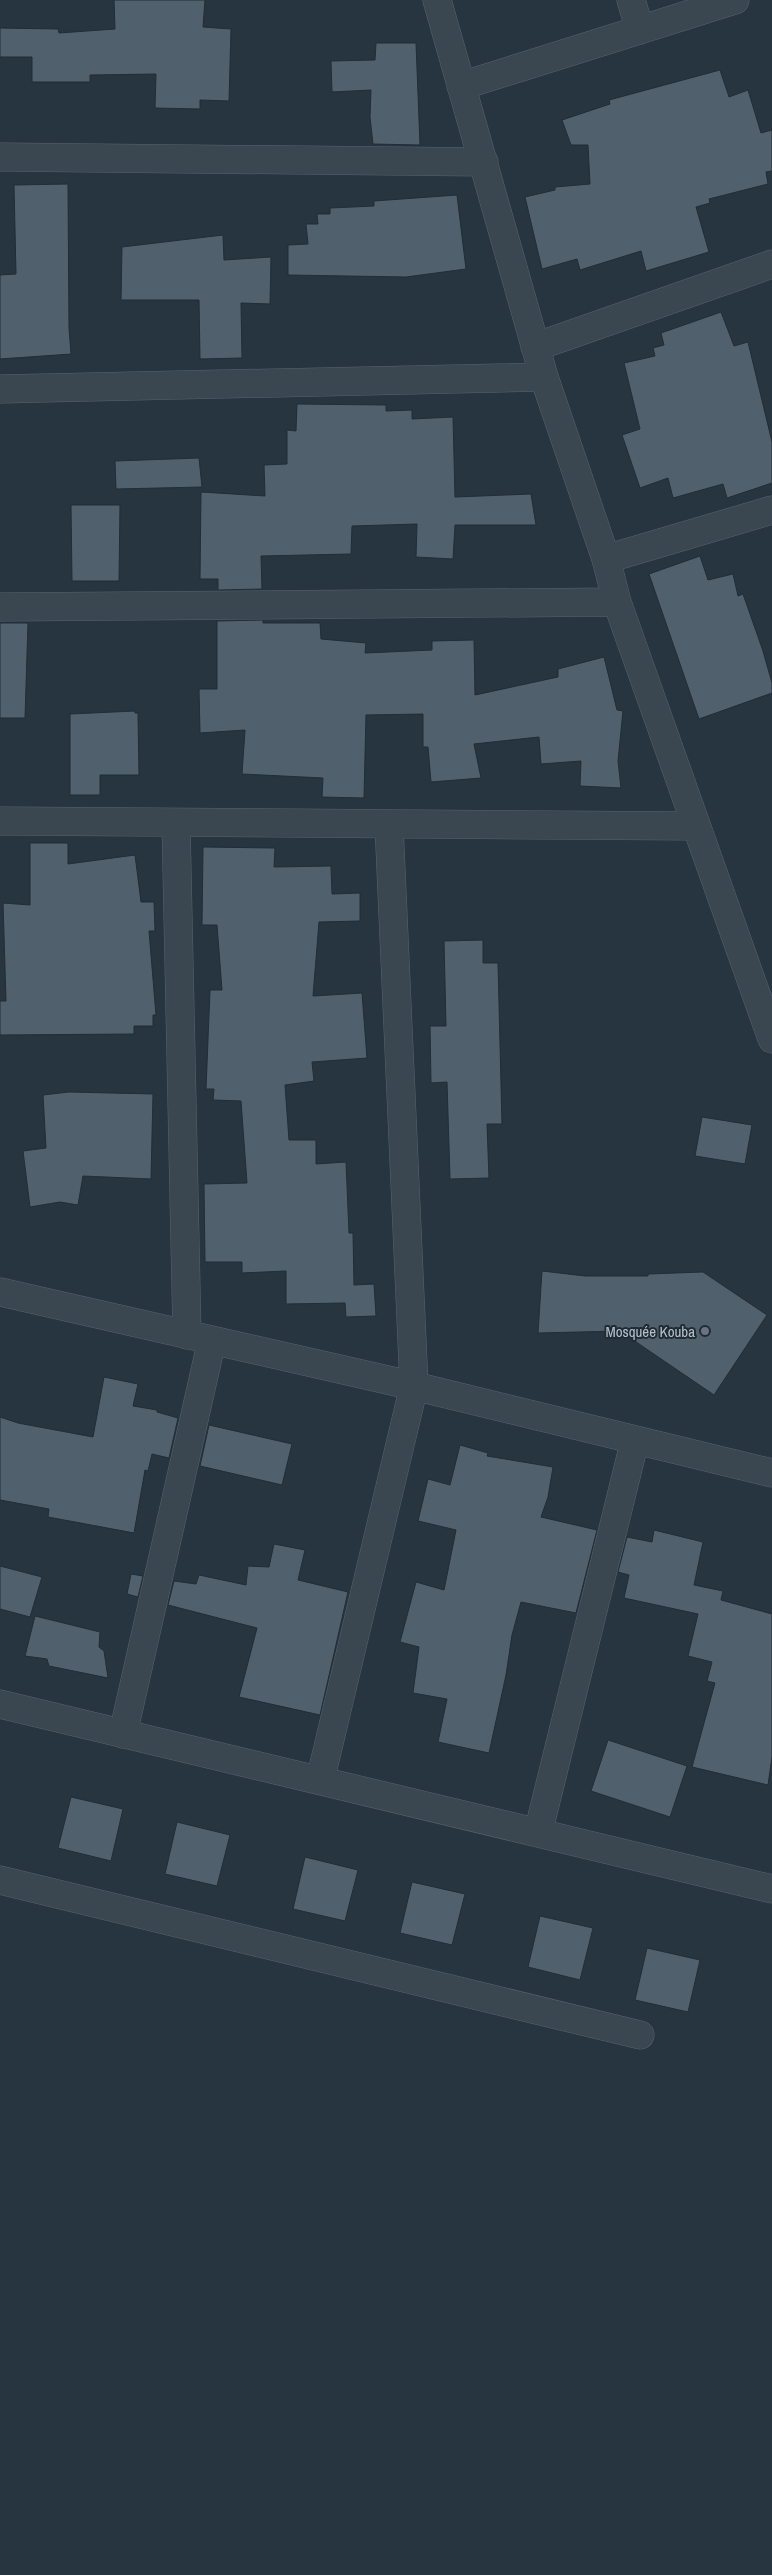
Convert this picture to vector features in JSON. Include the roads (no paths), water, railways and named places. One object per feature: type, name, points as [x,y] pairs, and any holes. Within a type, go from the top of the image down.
[{"type":"street","points":[[438,0],[544,377],[606,560],[617,602],[772,1039]]},
{"type":"street","points":[[631,0],[640,30]]},
{"type":"street","points":[[462,86],[734,0]]},
{"type":"street","points":[[0,157],[484,162]]},
{"type":"street","points":[[535,347],[772,264]]},
{"type":"street","points":[[0,389],[544,377]]},
{"type":"street","points":[[606,560],[772,510]]},
{"type":"street","points":[[0,606],[617,602]]},
{"type":"street","points":[[0,821],[696,826]]},
{"type":"street","points":[[123,1734],[200,1338],[176,823]]},
{"type":"street","points":[[320,1781],[414,1386],[389,825]]},
{"type":"street","points":[[0,1292],[414,1386],[772,1472]]},
{"type":"street","points":[[538,1833],[635,1440]]},
{"type":"street","points":[[0,1704],[538,1833],[771,1883]]},
{"type":"street","points":[[0,1880],[640,2035]]},
{"type":"place","name":"Mosquée Kouba","points":[[705,1331]]}]
